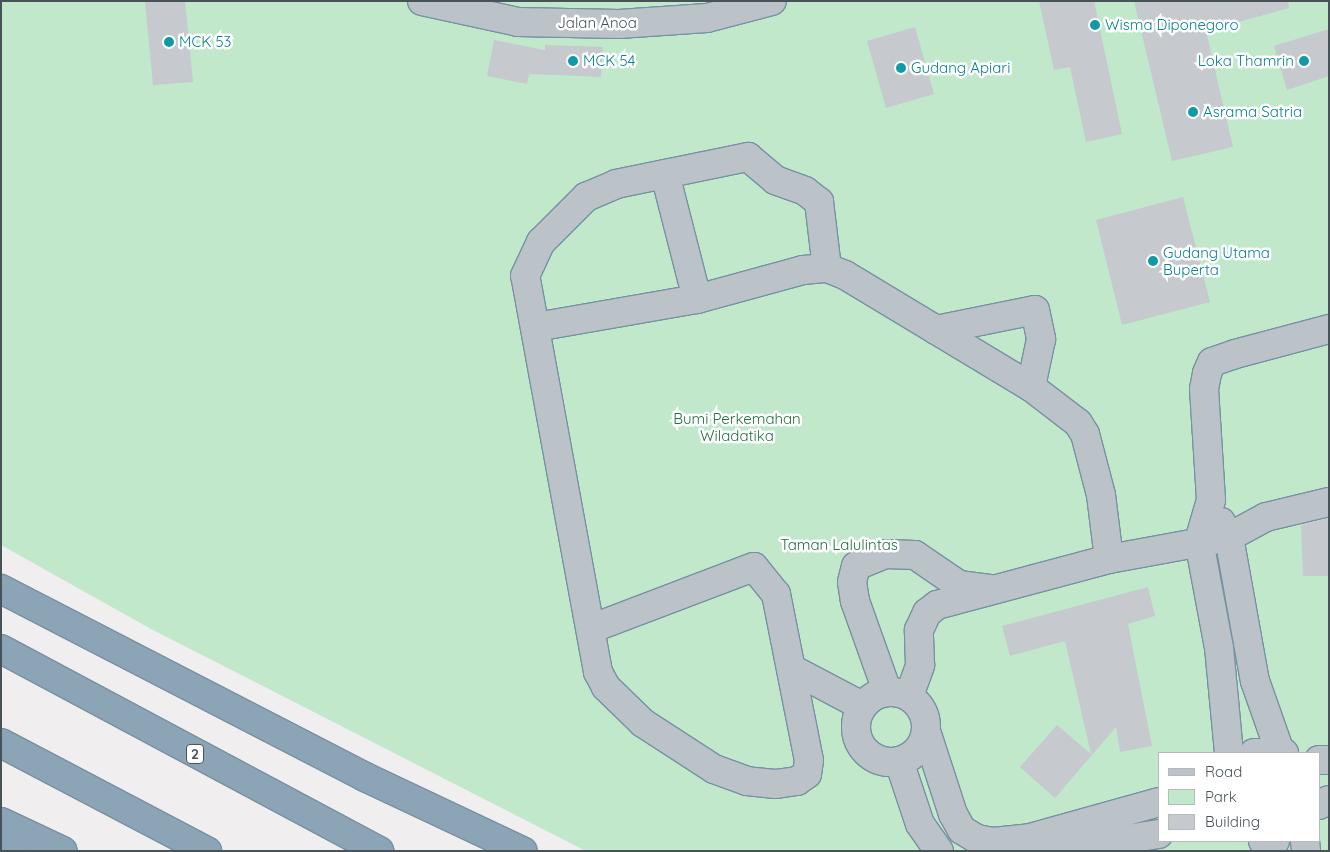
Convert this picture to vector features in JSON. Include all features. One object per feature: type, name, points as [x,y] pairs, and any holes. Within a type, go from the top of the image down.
[{"type":"highway","points":[[1,588],[365,777],[522,851]]},
{"type":"highway","name":"2","points":[[1,648],[380,851]]},
{"type":"highway","points":[[1,743],[207,851]]},
{"type":"highway","points":[[1,822],[63,851]]},
{"type":"highway","points":[[1,843],[12,851]]},
{"type":"street","name":"Jalan Anoa","points":[[422,1],[518,22],[619,24],[706,18],[772,1]]},
{"type":"street","points":[[593,628],[628,618],[742,568],[754,567],[776,594],[809,760],[807,774],[797,781],[747,781],[698,760],[613,698],[598,672],[593,628],[525,276],[541,242],[586,197],[616,184],[752,159],[775,180],[805,191],[819,202],[827,268]]},
{"type":"street","points":[[665,174],[697,299]]},
{"type":"street","points":[[536,327],[697,299],[759,280],[827,268],[872,288],[936,330],[1031,387],[1069,414],[1085,434],[1101,495],[1109,559]]},
{"type":"street","points":[[936,330],[1035,310],[1041,339],[1031,387]]},
{"type":"street","points":[[1229,752],[1219,648],[1199,541],[1211,500],[1204,388],[1212,362],[1329,329]]},
{"type":"street","points":[[1211,500],[1229,537],[1255,681],[1273,752]]},
{"type":"street","points":[[792,669],[862,706],[898,693],[920,666],[917,638],[927,613],[937,605],[1109,559],[1229,537],[1266,517],[1329,502]]},
{"type":"street","points":[[994,590],[959,585],[915,555],[885,554],[856,566],[855,601],[898,693],[923,711],[926,731],[953,814],[962,830],[977,839],[993,842],[1030,838],[1158,802]]},
{"type":"street","points":[[862,706],[855,729],[865,752],[875,759],[899,761],[917,751],[926,731]]},
{"type":"street","points":[[899,761],[920,824],[939,851]]},
{"type":"street","points":[[1050,851],[1158,834]]},
{"type":"green space","name":"Bumi Perkemahan Wiladatika","points":[[1,1],[1329,1],[1329,851],[586,851],[151,629],[1,545]]},
{"type":"building","name":"MCK 53","points":[[185,1],[193,82],[153,85],[145,2]]},
{"type":"building","points":[[1039,1],[1094,1],[1122,134],[1086,142],[1070,67],[1054,70]]},
{"type":"building","points":[[1134,1],[1288,1],[1289,8],[1206,31],[1233,147],[1172,161]]},
{"type":"building","name":"Gudang Apiari","points":[[915,27],[934,94],[886,108],[867,41]]},
{"type":"building","name":"Loka Thamrin","points":[[1329,29],[1329,76],[1287,90],[1274,46]]},
{"type":"building","points":[[494,40],[545,50],[545,45],[603,47],[601,77],[529,74],[527,84],[487,76]]},
{"type":"building","name":"Gudang Utama Buperta","points":[[1183,197],[1210,302],[1122,325],[1096,220]]},
{"type":"building","points":[[1329,518],[1329,576],[1303,576],[1301,525]]},
{"type":"building","points":[[1148,587],[1155,616],[1128,624],[1152,746],[1120,752],[1116,727],[1055,798],[1020,767],[1057,725],[1091,754],[1065,641],[1010,656],[1002,626]]},
{"type":"place","name":"Wisma Diponegoro","points":[[1095,25]]},
{"type":"place","name":"MCK 53","points":[[169,42]]},
{"type":"place","name":"MCK 54","points":[[573,61]]},
{"type":"place","name":"Loka Thamrin","points":[[1304,61]]},
{"type":"place","name":"Gudang Apiari","points":[[901,68]]},
{"type":"place","name":"Asrama Satria","points":[[1193,112]]},
{"type":"place","name":"Gudang Utama Buperta","points":[[1153,261]]},
{"type":"park label","name":"Taman Lalulintas","points":[[839,545]]}]
